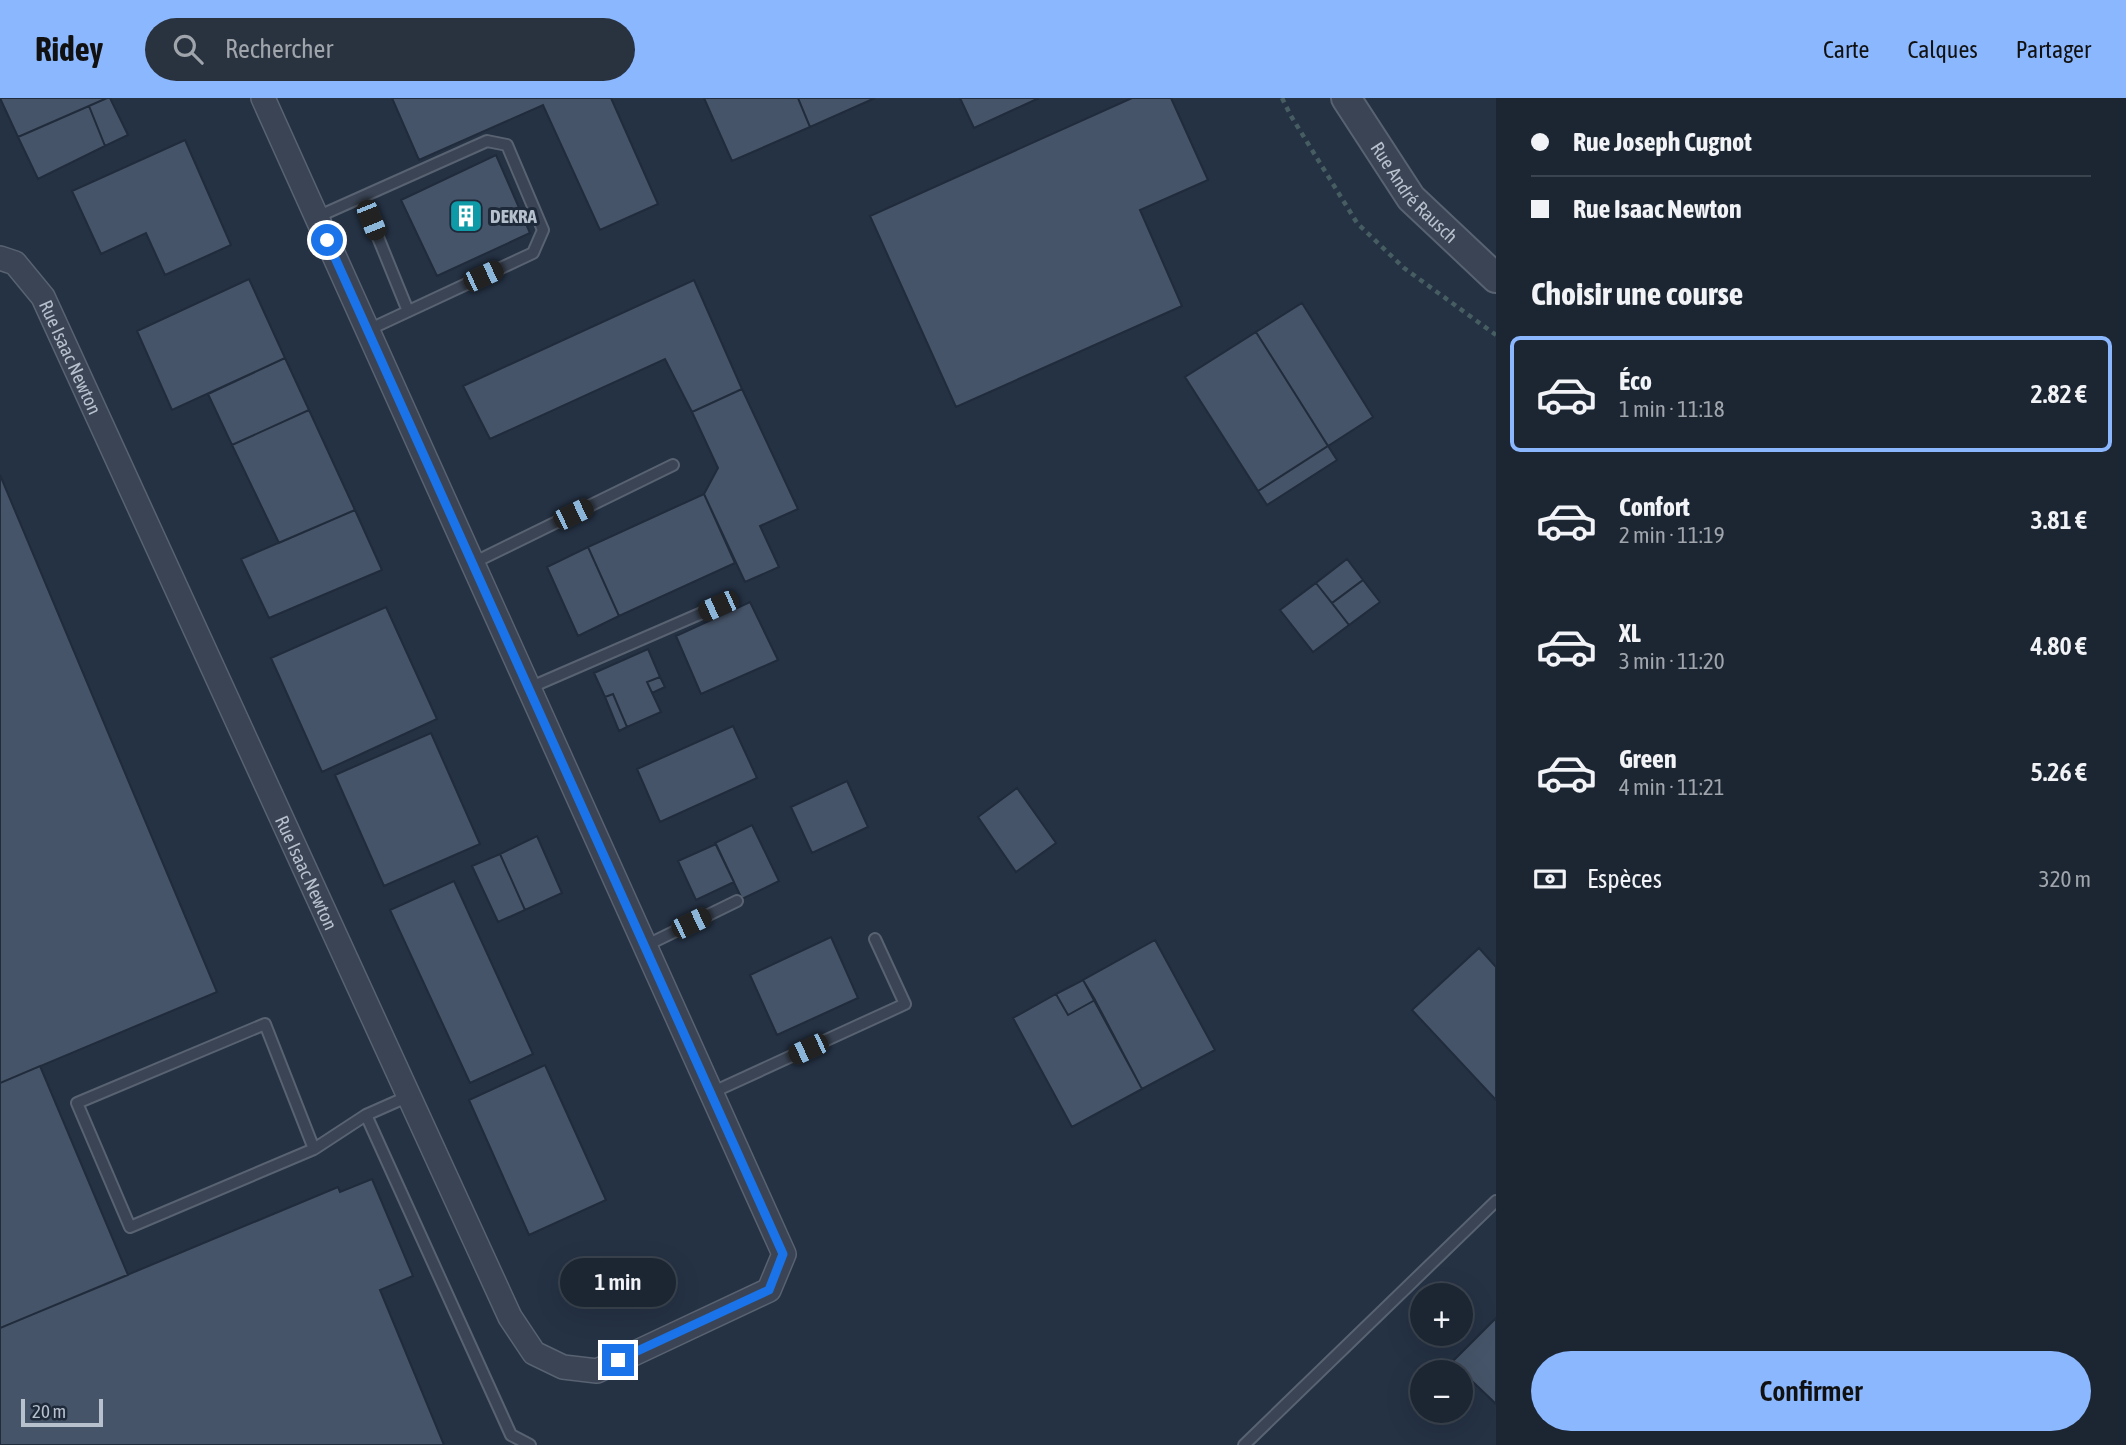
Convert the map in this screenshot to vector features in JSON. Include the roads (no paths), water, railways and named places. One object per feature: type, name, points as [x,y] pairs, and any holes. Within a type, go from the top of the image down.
[{"type":"street","name":"Rue Isaac Newton","points":[[0,258],[15,262],[43,297],[510,1317],[534,1353],[563,1367],[597,1371],[769,1290],[783,1254],[264,98]]},
{"type":"street","name":"Rue André Rausch","points":[[1346,98],[1411,198],[1496,278]]},
{"type":"lane","points":[[317,218],[487,141],[507,145],[543,230],[533,253],[368,330]]},
{"type":"lane","points":[[362,198],[408,311]]},
{"type":"lane","points":[[473,562],[673,465]]},
{"type":"lane","points":[[529,688],[718,606]]},
{"type":"lane","points":[[645,946],[737,901]]},
{"type":"lane","points":[[711,1093],[905,1004],[875,939]]},
{"type":"lane","points":[[314,1149],[265,1024],[77,1103],[130,1227],[314,1149],[366,1115],[409,1096]]},
{"type":"lane","points":[[366,1115],[511,1440],[530,1445]]},
{"type":"lane","points":[[1244,1445],[1496,1201]]},
{"type":"place","name":"DEKRA","points":[[466,216]]}]
